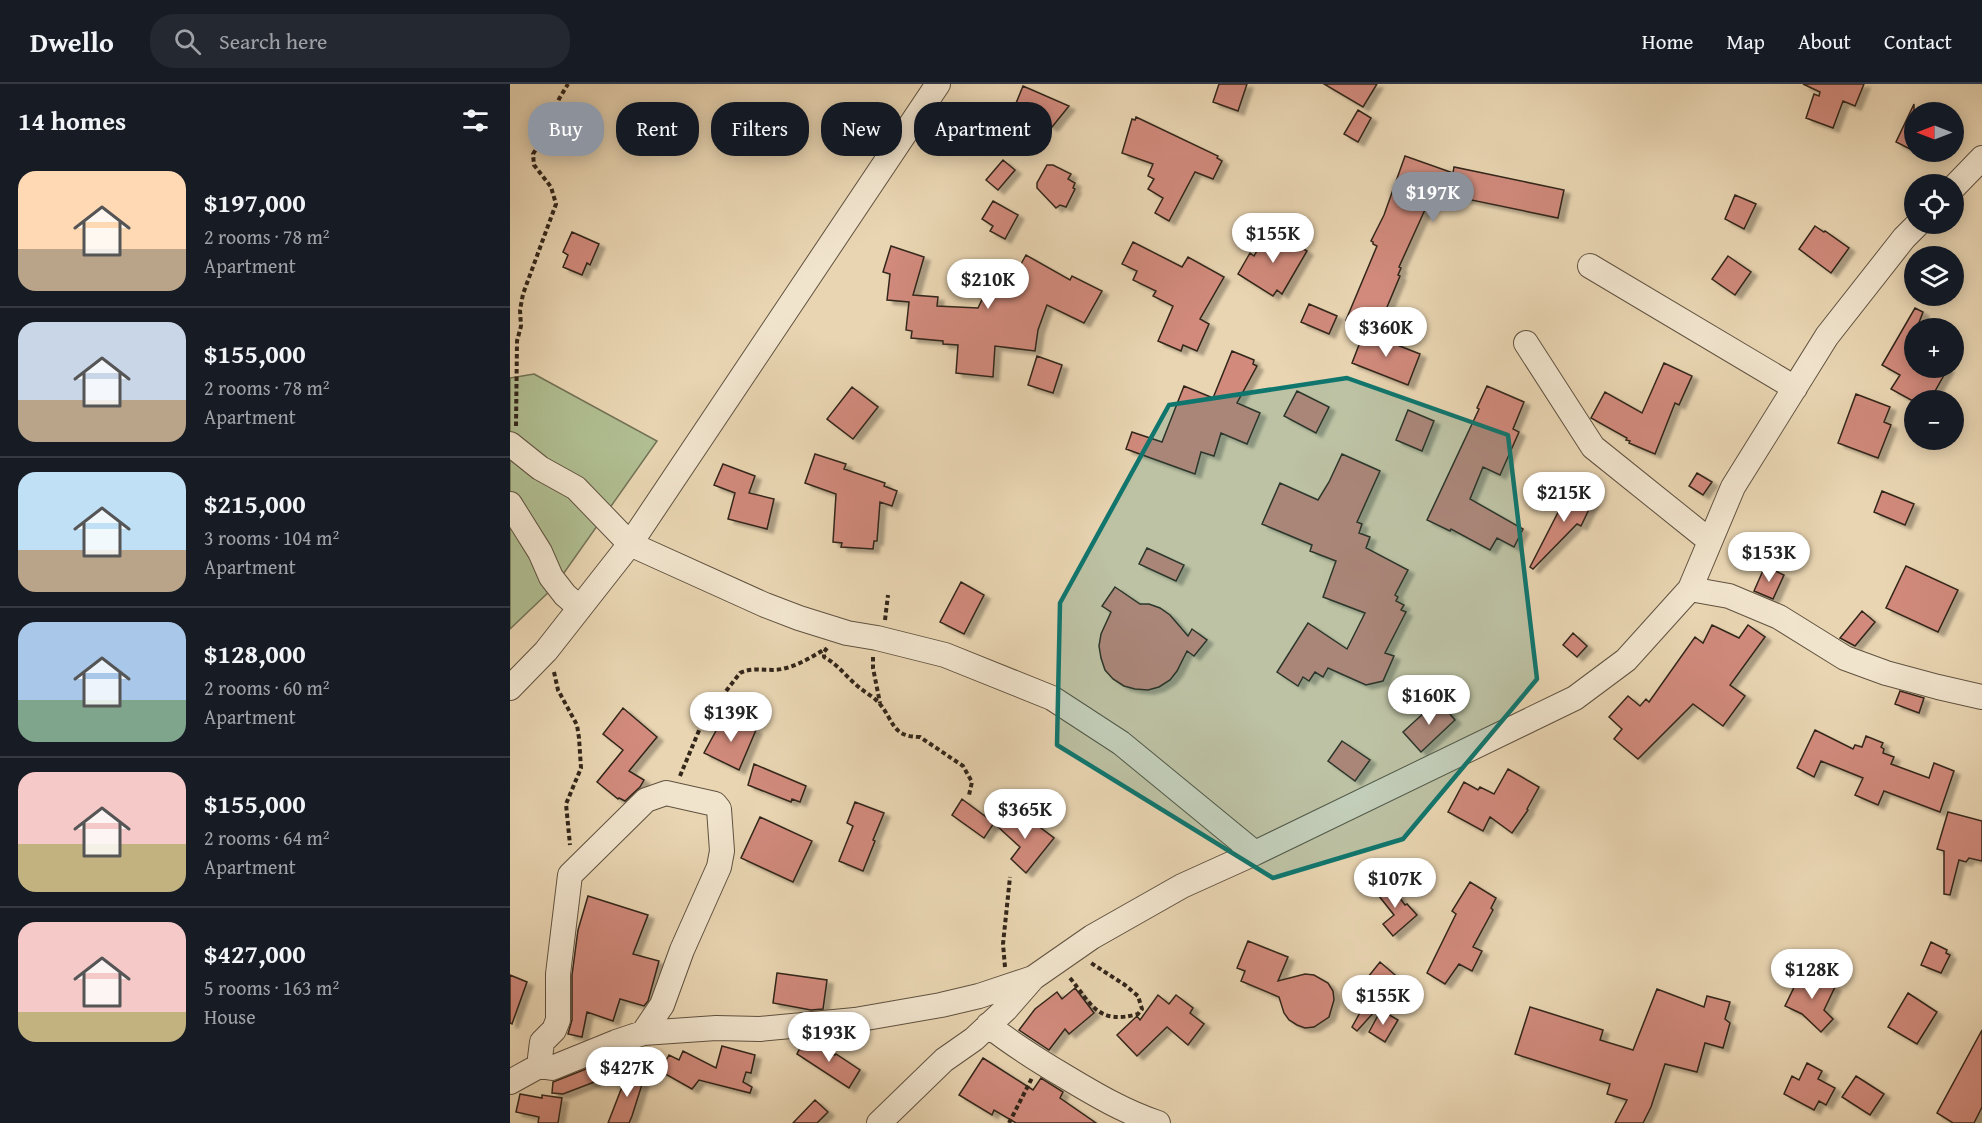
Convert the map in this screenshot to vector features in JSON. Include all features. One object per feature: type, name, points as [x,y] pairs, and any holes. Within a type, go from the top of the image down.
[{"type":"street","points":[[510,688],[546,651],[630,544],[938,84]]},
{"type":"street","points":[[1964,177],[1982,158]]},
{"type":"street","points":[[510,1082],[539,1066],[552,1068],[596,1049],[643,1033],[727,1028],[760,1029],[840,1022],[941,1005],[979,996],[1022,981],[1133,912],[1182,886],[1256,853],[1575,698],[1626,660],[1690,589],[1733,487],[1827,336],[1908,234]]},
{"type":"street","points":[[1590,267],[1795,388]]},
{"type":"street","points":[[1526,343],[1593,447],[1710,541]]},
{"type":"street","points":[[513,446],[540,468],[576,488],[630,544],[765,605],[847,633],[945,655],[1052,698],[1121,743],[1256,853]]},
{"type":"street","points":[[510,504],[540,552],[551,577],[565,595],[580,608]]},
{"type":"street","points":[[1690,589],[1729,596],[1779,616],[1845,658],[1896,676],[1982,697]]},
{"type":"street","points":[[539,1066],[542,1042],[554,1030],[558,1020],[558,974],[570,875],[646,800],[666,793],[715,804],[719,809],[722,851],[719,867],[682,950],[662,1005],[643,1033]]},
{"type":"street","points":[[879,1123],[944,1060],[974,1039],[1006,1009],[1022,981]]},
{"type":"street","points":[[988,1025],[1041,1062],[1125,1111],[1158,1123]]},
{"type":"path","points":[[513,446],[517,341],[521,326],[520,310],[523,294],[556,204],[551,187],[534,165],[533,154],[543,140],[559,99],[568,84]]},
{"type":"path","points":[[666,793],[681,775],[703,720],[740,673],[747,669],[779,670],[810,658],[847,633]]},
{"type":"path","points":[[825,649],[824,657],[880,704],[894,730],[913,737],[920,737],[963,766],[972,782],[969,795]]},
{"type":"path","points":[[546,651],[551,660],[558,690],[577,725],[579,738],[581,768],[566,804],[570,838],[570,875]]},
{"type":"path","points":[[1010,877],[1002,954],[1003,962],[1022,981]]},
{"type":"path","points":[[1066,955],[1081,957],[1116,980],[1138,996],[1142,1009],[1138,1014],[1117,1017],[1096,1011],[1066,955]]},
{"type":"path","points":[[1009,1123],[1041,1062]]},
{"type":"highlighted area","points":[[1347,378],[1508,435],[1537,679],[1403,839],[1273,878],[1057,745],[1060,603],[1169,405]]},
{"type":"green space","points":[[534,374],[657,441],[554,587],[510,629],[510,378]]},
{"type":"building","points":[[1219,84],[1247,84],[1238,111],[1213,102]]},
{"type":"building","points":[[1324,84],[1377,84],[1363,107]]},
{"type":"building","points":[[1803,84],[1864,84],[1855,106],[1843,101],[1833,128],[1806,118],[1814,94],[1819,96],[1820,92]]},
{"type":"building","points":[[1023,86],[1069,106],[1052,127],[1052,102],[1017,102]]},
{"type":"building","points":[[1358,110],[1371,118],[1358,142],[1344,134]]},
{"type":"building","points":[[1136,117],[1218,156],[1217,158],[1222,161],[1213,179],[1195,172],[1169,221],[1155,213],[1163,198],[1148,189],[1154,179],[1148,176],[1153,164],[1122,153],[1132,119],[1135,120]]},
{"type":"building","points":[[1904,125],[1904,146],[1896,142]]},
{"type":"building","points":[[1405,156],[1453,173],[1454,167],[1564,190],[1558,218],[1433,192],[1399,267],[1401,268],[1398,275],[1400,276],[1377,331],[1346,320],[1377,246],[1371,241],[1384,215]]},
{"type":"building","points":[[1003,160],[1015,170],[998,190],[986,180]]},
{"type":"building","points":[[1047,165],[1053,165],[1071,174],[1068,179],[1075,183],[1073,188],[1075,189],[1066,207],[1060,205],[1056,208],[1037,188],[1037,183]]},
{"type":"building","points":[[1735,195],[1756,204],[1744,229],[1725,219]]},
{"type":"building","points":[[993,201],[1018,215],[1005,239],[990,231],[993,226],[982,219]]},
{"type":"building","points":[[1815,226],[1849,248],[1831,273],[1799,249]]},
{"type":"building","points":[[1270,229],[1307,251],[1282,294],[1277,290],[1273,296],[1238,274],[1250,253],[1254,256]]},
{"type":"building","points":[[572,232],[599,244],[590,265],[587,263],[582,275],[563,267],[568,255],[563,252]]},
{"type":"building","points":[[1133,242],[1182,267],[1188,257],[1224,277],[1200,319],[1209,324],[1197,351],[1183,345],[1181,351],[1158,341],[1173,306],[1153,296],[1156,291],[1133,280],[1137,271],[1122,264]]},
{"type":"building","points":[[891,246],[924,257],[913,295],[938,297],[937,306],[978,308],[990,283],[1006,291],[1026,255],[1070,280],[1072,276],[1102,291],[1084,323],[1047,305],[1038,330],[1035,351],[995,346],[993,377],[956,373],[958,345],[911,338],[912,331],[906,330],[909,302],[887,300],[890,274],[883,272]]},
{"type":"building","points":[[1728,256],[1751,272],[1735,295],[1712,279]]},
{"type":"building","points":[[1309,304],[1337,316],[1329,334],[1301,322]]},
{"type":"building","points":[[1915,308],[1923,312],[1921,318],[1909,318]]},
{"type":"building","points":[[1904,327],[1904,378],[1942,378],[1936,390],[1904,390],[1904,396],[1891,389],[1900,375],[1882,365]]},
{"type":"building","points":[[1364,332],[1420,354],[1408,385],[1352,363]]},
{"type":"building","points":[[1232,351],[1254,360],[1253,364],[1257,366],[1237,403],[1260,413],[1247,444],[1221,433],[1214,456],[1201,452],[1195,474],[1126,449],[1132,432],[1162,442],[1184,386],[1213,398]]},
{"type":"building","points":[[1037,356],[1062,365],[1053,393],[1028,385]]},
{"type":"building","points":[[1664,363],[1692,376],[1679,405],[1675,403],[1655,454],[1629,443],[1627,438],[1591,418],[1605,392],[1642,413]]},
{"type":"building","points":[[1487,386],[1524,402],[1513,429],[1519,432],[1500,475],[1483,467],[1470,499],[1523,529],[1514,547],[1497,538],[1490,550],[1451,529],[1450,531],[1427,520],[1479,409],[1477,408]]},
{"type":"building","points":[[852,387],[878,407],[853,439],[827,419]]},
{"type":"building","points":[[1297,391],[1329,407],[1316,433],[1284,416]]},
{"type":"building","points":[[1856,394],[1890,407],[1884,422],[1891,425],[1878,458],[1838,443]]},
{"type":"building","points":[[1408,410],[1434,421],[1422,451],[1396,440]]},
{"type":"building","points":[[815,454],[846,464],[844,469],[885,483],[884,486],[897,491],[892,506],[880,502],[877,541],[874,541],[873,549],[841,547],[842,543],[833,542],[836,494],[805,483]]},
{"type":"building","points":[[1342,454],[1380,471],[1357,522],[1362,524],[1359,533],[1370,537],[1366,548],[1408,570],[1395,595],[1398,597],[1396,601],[1404,605],[1401,610],[1406,612],[1385,653],[1394,656],[1383,681],[1366,685],[1328,668],[1323,677],[1315,672],[1309,681],[1303,677],[1298,686],[1277,672],[1308,623],[1347,649],[1365,613],[1323,597],[1336,561],[1310,551],[1312,545],[1262,524],[1280,483],[1318,500]]},
{"type":"building","points":[[723,464],[755,476],[749,493],[774,499],[767,529],[728,519],[735,493],[714,485]]},
{"type":"building","points":[[1697,473],[1712,482],[1703,495],[1689,486]]},
{"type":"building","points":[[1570,489],[1593,501],[1581,526],[1577,524],[1533,569],[1530,567]]},
{"type":"building","points":[[1882,491],[1914,504],[1905,525],[1874,512]]},
{"type":"building","points":[[1147,548],[1184,565],[1176,581],[1139,564]]},
{"type":"building","points":[[1765,566],[1784,575],[1773,599],[1754,591]]},
{"type":"building","points":[[1906,566],[1958,590],[1938,632],[1886,608]]},
{"type":"building","points":[[961,582],[984,595],[964,634],[940,622]]},
{"type":"building","points":[[1115,587],[1140,604],[1160,608],[1170,615],[1188,636],[1192,629],[1207,640],[1194,656],[1187,651],[1170,680],[1159,687],[1148,690],[1124,686],[1105,670],[1099,646],[1101,634],[1111,612],[1102,606]]},
{"type":"building","points":[[1862,611],[1875,622],[1855,646],[1840,638]]},
{"type":"building","points":[[1712,625],[1739,638],[1748,625],[1765,637],[1730,685],[1745,696],[1723,726],[1693,704],[1638,759],[1614,739],[1622,729],[1609,717],[1628,696],[1640,706],[1646,699],[1649,702],[1695,637],[1703,643]]},
{"type":"building","points":[[1573,633],[1587,646],[1577,657],[1563,645]]},
{"type":"building","points":[[1900,691],[1924,698],[1919,713],[1895,704]]},
{"type":"building","points":[[1438,700],[1455,720],[1421,752],[1403,732]]},
{"type":"building","points":[[623,708],[657,737],[629,771],[644,780],[625,801],[618,799],[597,782],[623,750],[603,734]]},
{"type":"building","points":[[724,716],[756,730],[739,770],[704,753]]},
{"type":"building","points":[[1815,730],[1853,749],[1855,745],[1862,747],[1866,736],[1883,743],[1881,747],[1884,749],[1883,753],[1894,757],[1891,764],[1929,778],[1934,763],[1954,771],[1940,812],[1884,791],[1878,805],[1855,795],[1863,778],[1821,761],[1814,777],[1797,768]]},
{"type":"building","points":[[1342,741],[1370,760],[1355,781],[1328,761]]},
{"type":"building","points":[[754,764],[806,786],[800,802],[792,799],[791,802],[748,785]]},
{"type":"building","points":[[1508,769],[1539,787],[1528,810],[1512,833],[1490,817],[1483,831],[1448,812],[1464,782],[1478,790],[1480,787],[1494,794]]},
{"type":"building","points":[[962,799],[994,823],[984,838],[952,815]]},
{"type":"building","points":[[855,802],[884,813],[863,871],[839,861],[853,826],[847,823]]},
{"type":"building","points":[[1010,810],[1030,827],[1033,822],[1054,838],[1026,873],[1011,859],[1020,847],[997,826]]},
{"type":"building","points":[[1948,812],[1982,821],[1982,861],[1969,858],[1966,862],[1959,860],[1950,895],[1944,894],[1944,851],[1937,849]]},
{"type":"building","points":[[760,817],[812,841],[793,882],[741,858]]},
{"type":"building","points":[[1387,881],[1405,905],[1407,904],[1417,915],[1393,936],[1383,924],[1394,915],[1375,891]]},
{"type":"building","points":[[1470,882],[1496,898],[1491,908],[1493,910],[1473,947],[1482,951],[1472,971],[1459,964],[1445,984],[1427,973],[1456,914],[1452,911]]},
{"type":"building","points":[[588,896],[648,915],[633,954],[659,961],[648,1001],[644,1006],[620,999],[613,1021],[587,1012],[582,1037],[568,1034],[572,1020],[572,975],[578,930]]},
{"type":"building","points":[[1248,941],[1288,957],[1278,981],[1305,974],[1314,975],[1328,983],[1333,991],[1334,1000],[1329,1017],[1314,1027],[1305,1028],[1297,1025],[1284,1013],[1279,997],[1241,981],[1245,971],[1237,968]]},
{"type":"building","points":[[1931,942],[1947,950],[1946,953],[1950,955],[1941,973],[1921,965]]},
{"type":"building","points":[[1380,962],[1402,981],[1357,1031],[1352,1027],[1373,989],[1369,985],[1372,981],[1368,977]]},
{"type":"building","points":[[1802,971],[1835,987],[1824,1010],[1833,1019],[1821,1032],[1802,1014],[1785,1006]]},
{"type":"building","points":[[777,973],[827,980],[823,1009],[811,1010],[773,1003]]},
{"type":"building","points":[[510,975],[527,982],[512,1024],[510,1023]]},
{"type":"building","points":[[1075,988],[1094,1013],[1069,1034],[1065,1029],[1049,1050],[1019,1030],[1035,1009],[1057,992],[1062,999]]},
{"type":"building","points":[[1657,989],[1704,1007],[1707,996],[1730,1002],[1725,1019],[1730,1023],[1723,1048],[1705,1043],[1697,1072],[1665,1064],[1651,1107],[1643,1123],[1615,1123],[1627,1100],[1607,1094],[1610,1084],[1515,1054],[1530,1007],[1603,1030],[1600,1040],[1633,1050]]},
{"type":"building","points":[[1908,993],[1937,1012],[1917,1044],[1888,1027]]},
{"type":"building","points":[[1158,995],[1169,1004],[1176,995],[1193,1008],[1190,1013],[1204,1024],[1188,1045],[1167,1027],[1137,1056],[1117,1035],[1137,1016],[1140,1020]]},
{"type":"building","points":[[1381,1010],[1398,1020],[1385,1042],[1369,1032]]},
{"type":"building","points":[[1982,1030],[1982,1107],[1974,1123],[1953,1123],[1937,1113]]},
{"type":"building","points":[[804,1040],[836,1054],[860,1070],[849,1088],[797,1054]]},
{"type":"building","points":[[722,1046],[755,1055],[751,1073],[746,1072],[743,1082],[752,1087],[750,1093],[699,1080],[692,1089],[660,1071],[669,1055],[679,1060],[683,1051],[716,1068]]},
{"type":"building","points":[[983,1058],[1033,1090],[1041,1078],[1063,1092],[1060,1098],[1096,1123],[1016,1123],[994,1110],[992,1115],[959,1095]]},
{"type":"building","points":[[1807,1063],[1822,1071],[1818,1079],[1835,1088],[1826,1105],[1819,1101],[1814,1110],[1784,1094],[1792,1076],[1799,1080]]},
{"type":"building","points":[[591,1067],[597,1081],[563,1094],[552,1093],[553,1082]]},
{"type":"building","points":[[629,1069],[645,1075],[632,1116],[629,1123],[608,1123]]},
{"type":"building","points":[[1856,1076],[1884,1094],[1870,1115],[1842,1097]]},
{"type":"building","points":[[520,1094],[542,1098],[542,1095],[562,1098],[558,1123],[538,1123],[539,1117],[516,1112]]},
{"type":"building","points":[[815,1100],[828,1112],[817,1123],[793,1123]]}]
